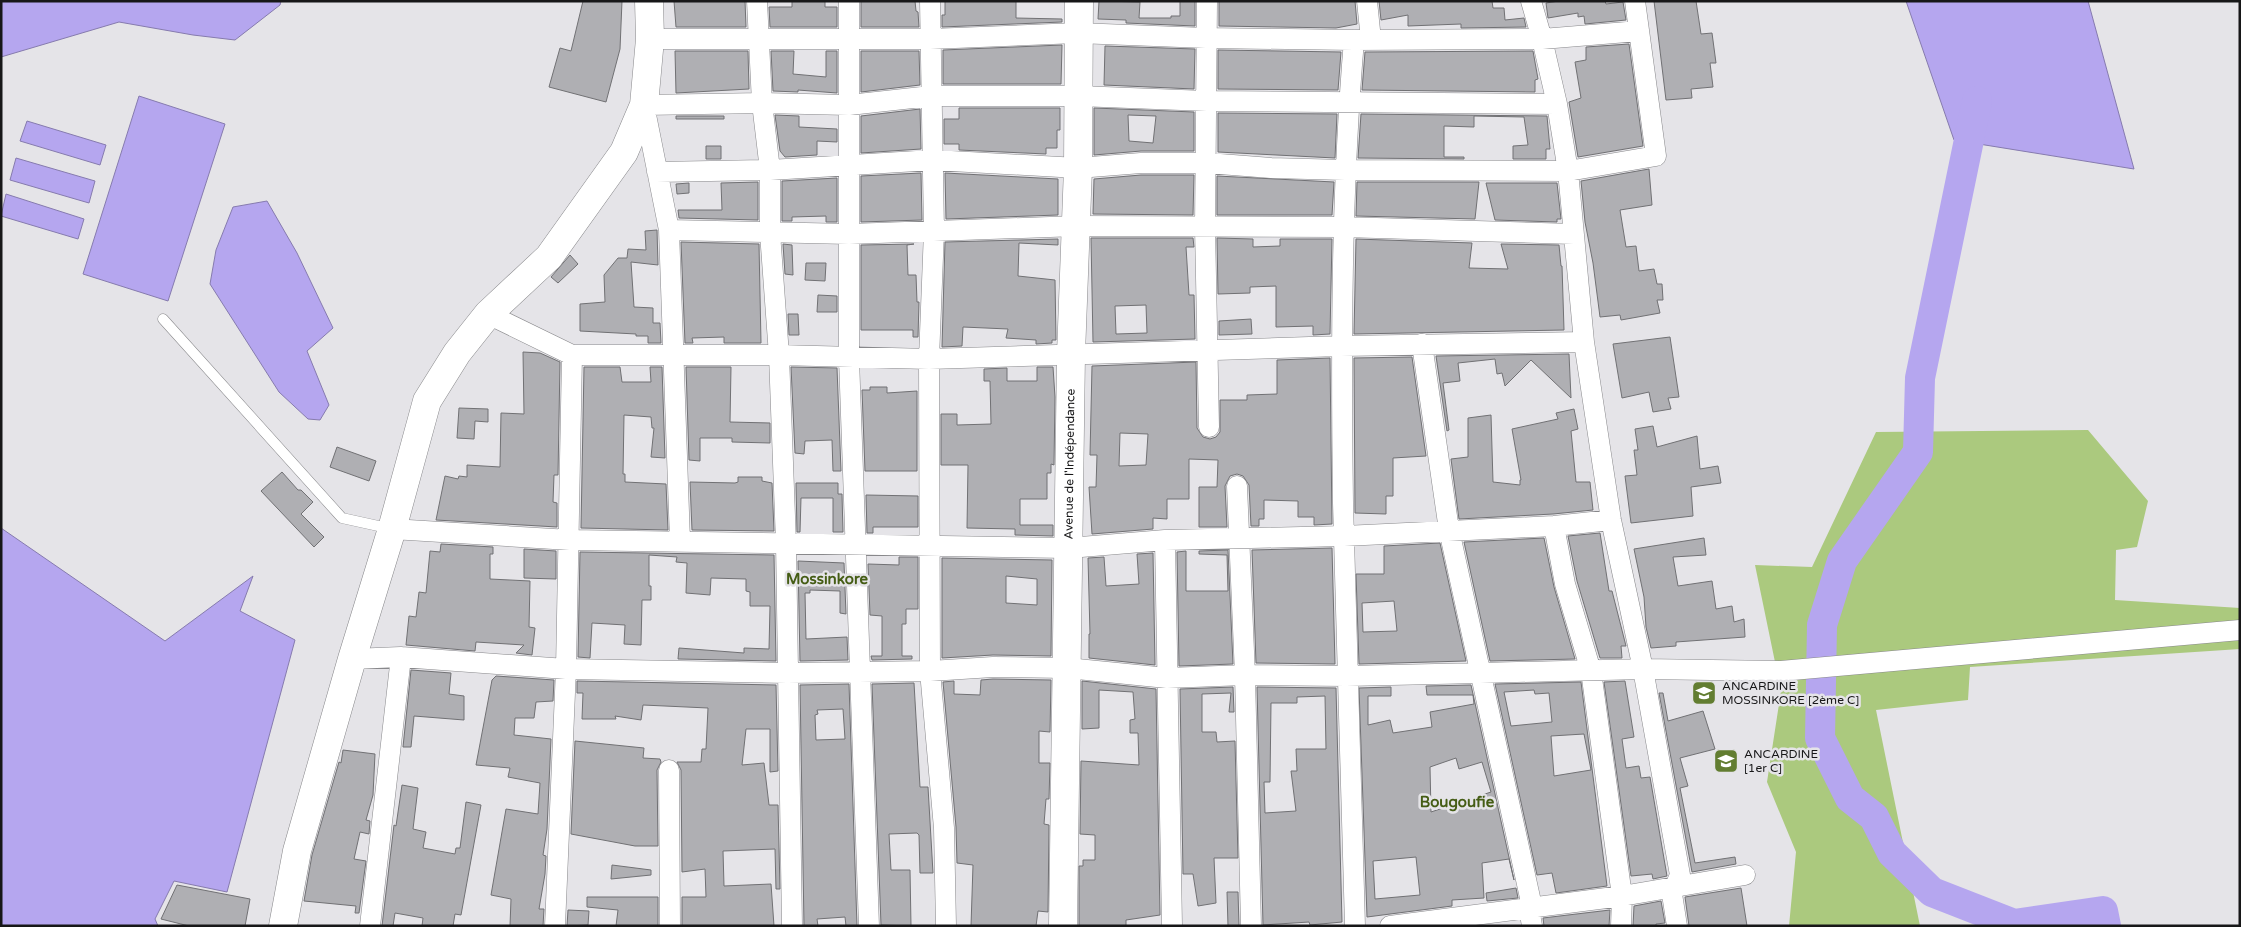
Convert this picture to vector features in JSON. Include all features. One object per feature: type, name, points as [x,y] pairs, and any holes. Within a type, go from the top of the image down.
[{"type":"main road","points":[[283,926],[297,851],[352,659],[392,529],[427,401],[457,353],[488,314],[549,257],[624,152],[644,105],[650,40],[649,1]]},
{"type":"main road","name":"Avenue de l'Indépendance","points":[[1063,926],[1071,354],[1078,168],[1078,1]]},
{"type":"street","points":[[757,1],[762,103],[770,170],[770,233],[778,355],[786,543],[792,926]]},
{"type":"street","points":[[849,1],[849,358],[869,926]]},
{"type":"street","points":[[930,1],[934,231],[929,359],[930,671],[944,828],[946,926]]},
{"type":"street","points":[[1206,1],[1207,163],[1205,227],[1209,427]]},
{"type":"street","points":[[1355,926],[1346,676],[1341,346],[1343,227],[1349,101],[1362,40],[1367,1]]},
{"type":"street","points":[[1531,1],[1557,104],[1568,171],[1584,342],[1611,520],[1643,669],[1680,875],[1672,894],[1676,926]]},
{"type":"street","points":[[657,172],[770,170],[932,160],[1078,168],[1142,163],[1207,163],[1271,168],[1345,170],[1568,171],[1656,156],[1635,1]]},
{"type":"street","points":[[650,40],[930,39],[1077,33],[1206,38],[1362,40],[1542,39],[1639,31]]},
{"type":"street","points":[[680,542],[675,356],[668,230],[644,105],[762,103],[849,105],[931,96],[1078,96],[1207,100],[1557,104]]},
{"type":"street","points":[[668,230],[849,234],[1077,226],[1343,227],[1574,234]]},
{"type":"street","points":[[488,314],[572,355],[778,355],[929,359],[1341,346],[1584,342]]},
{"type":"street","points":[[1422,344],[1449,530],[1531,902],[1530,917]]},
{"type":"street","points":[[555,926],[570,540],[572,355]]},
{"type":"street","points":[[1237,486],[1245,675],[1250,926]]},
{"type":"street","points":[[392,529],[570,540],[1069,548],[1165,540],[1344,536],[1554,526],[1611,520]]},
{"type":"street","points":[[1554,526],[1565,584],[1591,671],[1622,896],[1621,926]]},
{"type":"street","points":[[1165,540],[1172,926]]},
{"type":"street","points":[[352,659],[401,657],[566,669],[787,674],[930,671],[993,667],[1067,668],[1167,678],[1245,675],[1346,676],[1643,669],[1781,671],[2240,630]]},
{"type":"street","points":[[370,926],[401,657]]},
{"type":"street","points":[[669,770],[670,926]]},
{"type":"street","points":[[1390,926],[1530,917],[1622,896],[1744,875]]},
{"type":"lane","points":[[163,319],[342,518],[392,529]]},
{"type":"green space","points":[[2088,430],[2148,501],[2137,547],[2116,550],[2115,600],[2240,608],[2240,649],[1970,667],[1968,700],[1876,710],[1920,926],[1789,926],[1796,852],[1767,782],[1781,691],[1755,565],[1812,567],[1876,432]]},
{"type":"shaded area","points":[[1,1],[281,1],[280,5],[235,40],[119,22],[1,57]]},
{"type":"shaded area","points":[[1906,1],[2088,1],[2134,169],[1954,140]]},
{"type":"shaded area","points":[[139,96],[225,124],[168,301],[83,274]]},
{"type":"shaded area","points":[[27,121],[106,145],[100,165],[20,141]]},
{"type":"shaded area","points":[[16,158],[95,181],[89,203],[10,180]]},
{"type":"shaded area","points":[[6,194],[84,219],[78,239],[1,216]]},
{"type":"shaded area","points":[[267,201],[297,253],[333,328],[307,351],[329,405],[320,420],[308,419],[279,392],[210,284],[216,250],[233,207]]},
{"type":"shaded area","points":[[1,528],[165,641],[253,576],[240,611],[295,640],[227,892],[174,881],[155,919],[158,926],[1,926]]},
{"type":"building","points":[[583,1],[622,1],[620,49],[606,102],[549,87],[560,48],[571,51]]},
{"type":"building","points":[[674,1],[745,1],[746,27],[676,27]]},
{"type":"building","points":[[792,1],[825,1],[825,7],[837,7],[837,27],[770,27],[769,7],[792,7]]},
{"type":"building","points":[[861,1],[915,1],[919,27],[861,27]]},
{"type":"building","points":[[945,1],[1016,1],[1016,18],[1062,19],[1062,22],[942,27],[942,15],[945,15]]},
{"type":"building","points":[[1099,1],[1140,2],[1139,18],[1171,18],[1171,16],[1180,16],[1180,1],[1195,1],[1195,26],[1126,23],[1126,20],[1098,19]]},
{"type":"building","points":[[1219,1],[1355,1],[1357,24],[1336,28],[1219,26]]},
{"type":"building","points":[[1379,1],[1492,1],[1493,8],[1504,8],[1505,20],[1524,18],[1526,27],[1461,28],[1461,24],[1408,26],[1408,15],[1381,20]]},
{"type":"building","points":[[1559,1],[1605,1],[1606,4],[1623,2],[1626,20],[1585,24],[1584,16],[1578,17],[1578,13],[1548,18],[1546,3]]},
{"type":"building","points":[[1654,1],[1696,1],[1701,34],[1712,33],[1716,63],[1710,63],[1713,87],[1691,89],[1692,98],[1666,100]]},
{"type":"building","points":[[1629,44],[1643,146],[1578,157],[1569,102],[1581,98],[1575,62],[1586,60],[1586,47]]},
{"type":"building","points":[[1062,45],[1061,84],[943,84],[943,50]]},
{"type":"building","points":[[1105,46],[1195,49],[1194,89],[1104,85]]},
{"type":"building","points":[[1218,50],[1341,52],[1338,90],[1218,89]]},
{"type":"building","points":[[675,51],[748,51],[749,89],[676,93]]},
{"type":"building","points":[[771,51],[794,51],[793,74],[826,77],[826,51],[837,51],[837,93],[798,90],[798,92],[773,91]]},
{"type":"building","points":[[861,51],[919,51],[920,85],[861,92]]},
{"type":"building","points":[[1533,51],[1538,79],[1535,80],[1535,92],[1362,90],[1365,52]]},
{"type":"building","points":[[959,108],[1060,108],[1060,130],[1057,130],[1057,148],[1046,148],[1046,154],[959,150],[959,144],[944,144],[944,119],[959,119]]},
{"type":"building","points":[[1094,108],[1194,112],[1194,151],[1141,151],[1094,155]],"holes":[[[1128,115],[1156,116],[1153,143],[1129,141]]]},
{"type":"building","points":[[920,109],[921,149],[861,153],[861,116]]},
{"type":"building","points":[[1218,113],[1337,114],[1335,158],[1218,152]]},
{"type":"building","points":[[1361,114],[1547,116],[1550,149],[1546,149],[1546,159],[1513,159],[1513,146],[1528,145],[1524,117],[1474,116],[1474,127],[1444,126],[1444,157],[1464,157],[1464,159],[1358,158]]},
{"type":"building","points":[[775,115],[799,116],[799,127],[837,129],[837,142],[817,141],[817,155],[785,157],[780,151]]},
{"type":"building","points":[[676,116],[724,116],[724,119],[676,119]]},
{"type":"building","points":[[706,146],[721,146],[721,159],[706,159]]},
{"type":"building","points":[[1649,169],[1652,205],[1620,210],[1626,247],[1636,246],[1639,271],[1654,269],[1657,284],[1662,284],[1663,300],[1657,300],[1660,313],[1621,320],[1620,315],[1600,317],[1593,263],[1585,222],[1581,181]]},
{"type":"building","points":[[921,173],[922,220],[861,222],[861,176]]},
{"type":"building","points":[[945,173],[1058,179],[1058,215],[946,219]]},
{"type":"building","points":[[1141,175],[1194,175],[1193,215],[1093,214],[1094,179]]},
{"type":"building","points":[[1217,176],[1334,182],[1332,215],[1217,215]]},
{"type":"building","points":[[837,178],[837,222],[826,222],[826,216],[792,217],[792,221],[782,221],[782,181]]},
{"type":"building","points":[[758,182],[758,220],[679,218],[678,210],[722,210],[721,183]]},
{"type":"building","points":[[1357,182],[1479,182],[1475,219],[1356,216]]},
{"type":"building","points":[[689,183],[689,193],[677,194],[676,184]]},
{"type":"building","points":[[1486,183],[1557,183],[1561,219],[1557,219],[1557,222],[1495,220]]},
{"type":"building","points":[[657,230],[658,265],[631,262],[634,307],[653,308],[653,323],[660,323],[661,343],[648,343],[648,336],[636,336],[636,334],[580,331],[580,304],[605,302],[604,275],[618,258],[627,258],[628,249],[646,250],[645,231]]},
{"type":"building","points":[[1091,238],[1193,238],[1194,247],[1186,247],[1189,295],[1194,295],[1195,339],[1093,342]],"holes":[[[1146,305],[1147,333],[1116,334],[1115,306]]]},
{"type":"building","points":[[1217,238],[1253,239],[1253,247],[1280,246],[1280,239],[1332,239],[1330,334],[1313,335],[1313,326],[1276,327],[1276,286],[1250,287],[1250,293],[1218,294]]},
{"type":"building","points":[[1058,239],[1058,245],[1019,243],[1018,276],[1055,280],[1056,340],[1052,340],[1052,343],[1036,344],[1036,340],[1006,338],[1008,329],[963,327],[962,346],[942,347],[945,242]]},
{"type":"building","points":[[1356,239],[1472,243],[1469,268],[1508,269],[1501,244],[1559,245],[1562,266],[1564,330],[1354,334]]},
{"type":"building","points":[[681,242],[759,244],[761,343],[724,343],[724,337],[692,338],[693,343],[685,343]]},
{"type":"building","points":[[783,244],[792,245],[793,275],[785,274]]},
{"type":"building","points":[[914,244],[907,245],[908,275],[916,275],[917,302],[919,302],[918,337],[913,337],[913,330],[861,330],[861,245]]},
{"type":"building","points":[[570,255],[578,264],[558,283],[551,277]]},
{"type":"building","points":[[806,263],[826,263],[825,281],[805,280]]},
{"type":"building","points":[[818,295],[837,296],[837,312],[817,312]]},
{"type":"building","points":[[788,314],[798,314],[799,335],[789,335]]},
{"type":"building","points":[[1251,319],[1252,334],[1219,335],[1219,321]]},
{"type":"building","points":[[1670,337],[1679,397],[1668,398],[1671,409],[1653,412],[1649,392],[1622,398],[1613,344]]},
{"type":"building","points":[[523,352],[540,353],[560,362],[558,475],[554,475],[553,502],[557,503],[557,527],[436,520],[445,476],[458,479],[459,476],[467,477],[467,465],[500,467],[501,413],[524,414]]},
{"type":"building","points":[[1569,354],[1571,398],[1531,360],[1505,386],[1502,373],[1497,374],[1495,359],[1458,363],[1460,381],[1443,383],[1449,430],[1447,431],[1436,356]]},
{"type":"building","points":[[1412,357],[1426,456],[1393,458],[1393,496],[1386,496],[1386,514],[1355,513],[1354,358]]},
{"type":"building","points":[[1330,358],[1332,524],[1314,525],[1314,517],[1298,517],[1298,501],[1264,500],[1264,519],[1259,519],[1259,526],[1251,526],[1249,485],[1243,476],[1237,474],[1230,476],[1225,486],[1227,527],[1199,527],[1199,487],[1217,487],[1218,460],[1189,459],[1189,499],[1167,499],[1167,519],[1153,518],[1153,529],[1092,534],[1089,487],[1096,487],[1097,455],[1090,455],[1092,366],[1196,362],[1197,428],[1203,437],[1210,439],[1216,437],[1220,432],[1220,400],[1247,400],[1247,395],[1277,394],[1277,360]],"holes":[[[1120,433],[1148,434],[1146,465],[1119,466]]]},
{"type":"building","points":[[584,367],[620,367],[622,382],[651,382],[650,367],[662,367],[665,458],[651,457],[654,428],[652,428],[651,417],[624,415],[623,474],[625,474],[625,482],[666,484],[668,530],[581,528]]},
{"type":"building","points":[[686,367],[731,367],[730,422],[770,423],[770,443],[732,442],[732,438],[700,438],[700,461],[689,460]]},
{"type":"building","points":[[791,367],[837,368],[841,471],[833,471],[832,440],[805,441],[804,454],[795,453]]},
{"type":"building","points":[[1037,367],[1053,367],[1055,397],[1054,465],[1051,464],[1051,473],[1047,473],[1047,499],[1020,499],[1020,525],[1053,525],[1053,536],[1015,535],[1015,529],[967,528],[968,465],[941,465],[941,414],[957,414],[957,425],[991,424],[990,381],[984,381],[984,369],[1007,368],[1007,381],[1037,381]]},
{"type":"building","points":[[870,387],[887,387],[887,393],[917,391],[917,471],[865,471],[862,390],[870,390]]},
{"type":"building","points":[[459,408],[488,409],[488,422],[475,421],[474,439],[457,438]]},
{"type":"building","points":[[1574,409],[1578,429],[1571,431],[1576,482],[1590,482],[1593,510],[1459,519],[1451,459],[1468,457],[1468,418],[1491,415],[1493,482],[1520,485],[1521,480],[1512,429],[1558,419],[1556,413]]},
{"type":"building","points":[[1653,426],[1657,447],[1697,436],[1700,469],[1718,466],[1721,483],[1691,487],[1693,516],[1631,523],[1625,476],[1637,475],[1634,450],[1638,450],[1635,429]]},
{"type":"building","points":[[337,447],[376,461],[369,481],[330,467]]},
{"type":"building","points":[[282,472],[298,490],[301,490],[313,502],[301,514],[324,537],[314,547],[261,491]]},
{"type":"building","points":[[738,477],[762,477],[762,481],[772,483],[774,531],[692,530],[690,482],[735,483],[738,482]]},
{"type":"building","points":[[796,483],[838,483],[838,494],[842,494],[843,532],[833,532],[833,498],[801,498],[800,532],[797,532]]},
{"type":"building","points":[[866,495],[918,496],[918,527],[873,527],[873,533],[867,533]]},
{"type":"building","points":[[1600,533],[1609,591],[1612,591],[1626,646],[1621,646],[1622,658],[1600,658],[1577,581],[1568,536]]},
{"type":"building","points":[[1544,538],[1554,587],[1575,659],[1490,661],[1464,542]]},
{"type":"building","points":[[1704,538],[1706,555],[1673,557],[1678,586],[1712,581],[1716,609],[1732,606],[1734,622],[1744,619],[1745,637],[1676,642],[1676,646],[1651,648],[1646,627],[1644,597],[1634,549]]},
{"type":"building","points":[[1440,543],[1466,661],[1359,664],[1356,574],[1384,574],[1384,546]],"holes":[[[1394,601],[1397,631],[1363,632],[1362,603]]]},
{"type":"building","points":[[441,544],[493,547],[493,554],[490,554],[490,579],[530,581],[529,627],[535,628],[532,655],[516,653],[524,645],[476,642],[475,651],[406,645],[409,616],[416,617],[419,592],[426,593],[430,551],[440,552]]},
{"type":"building","points":[[1332,548],[1335,664],[1256,663],[1252,550]]},
{"type":"building","points":[[524,549],[556,551],[556,579],[524,578]]},
{"type":"building","points":[[1228,550],[1233,664],[1179,666],[1177,552],[1186,551],[1186,591],[1228,591],[1227,555],[1199,554],[1199,551]]},
{"type":"building","points":[[580,552],[774,555],[776,661],[678,659],[679,648],[744,653],[744,648],[769,649],[770,606],[750,606],[750,592],[746,591],[746,579],[711,578],[710,595],[686,593],[687,563],[676,562],[677,557],[649,555],[651,600],[642,600],[641,645],[624,644],[625,625],[592,623],[590,658],[578,657]]},
{"type":"building","points":[[1153,553],[1155,665],[1089,658],[1088,558],[1104,557],[1106,586],[1139,584],[1137,554]]},
{"type":"building","points":[[899,557],[918,557],[918,609],[906,609],[906,624],[902,624],[902,656],[912,656],[912,659],[872,660],[871,656],[882,656],[882,616],[870,615],[868,564],[899,565]]},
{"type":"building","points":[[942,558],[1052,560],[1051,656],[993,655],[942,658]],"holes":[[[1006,576],[1037,579],[1037,605],[1006,603]]]},
{"type":"building","points":[[798,561],[844,563],[846,614],[840,613],[840,591],[810,590],[810,593],[805,593],[806,639],[847,637],[848,660],[800,661]]},
{"type":"building","points":[[411,670],[451,673],[449,694],[464,696],[464,720],[414,716],[411,747],[403,747]]},
{"type":"building","points":[[496,676],[554,680],[553,701],[536,702],[534,718],[515,718],[514,735],[551,739],[547,829],[543,855],[546,856],[545,874],[539,909],[544,909],[543,926],[510,926],[511,899],[491,895],[506,809],[538,814],[540,783],[508,777],[510,768],[476,765],[492,680]]},
{"type":"building","points":[[981,680],[1051,680],[1050,732],[1039,731],[1039,763],[1050,763],[1049,799],[1046,799],[1044,824],[1049,825],[1048,912],[1038,911],[1036,926],[971,926],[973,865],[957,863],[956,827],[943,682],[954,681],[954,694],[980,695]]},
{"type":"building","points":[[577,681],[776,685],[778,771],[770,772],[770,729],[746,729],[742,765],[764,763],[769,805],[778,805],[780,889],[776,889],[775,849],[723,851],[724,886],[771,884],[774,926],[682,926],[682,897],[706,897],[705,869],[682,872],[681,770],[677,762],[701,762],[702,749],[706,749],[708,708],[643,705],[641,720],[615,716],[616,719],[582,719],[583,693],[577,693]]},
{"type":"building","points":[[1082,681],[1156,689],[1160,915],[1126,920],[1126,926],[1079,926],[1079,866],[1083,866],[1083,860],[1095,860],[1095,835],[1080,834],[1081,761],[1139,765],[1138,733],[1130,733],[1130,720],[1135,719],[1133,692],[1099,690],[1099,728],[1082,729]]},
{"type":"building","points":[[1625,681],[1634,737],[1622,739],[1626,768],[1639,766],[1641,778],[1650,777],[1667,876],[1653,879],[1652,874],[1631,876],[1604,682]]},
{"type":"building","points":[[1581,682],[1607,886],[1556,893],[1552,873],[1537,875],[1495,684]],"holes":[[[1534,690],[1535,694],[1549,693],[1552,722],[1511,726],[1504,692]],[[1584,734],[1591,770],[1554,776],[1551,736]]]},
{"type":"building","points":[[914,683],[920,787],[928,787],[933,873],[920,873],[919,835],[917,833],[889,834],[891,870],[910,870],[911,926],[881,925],[872,684]]},
{"type":"building","points":[[849,684],[857,926],[846,926],[845,917],[817,919],[818,926],[804,926],[800,685]],"holes":[[[843,709],[845,739],[816,740],[815,715],[818,714],[817,710]]]},
{"type":"building","points":[[1471,685],[1514,880],[1509,859],[1482,863],[1484,898],[1452,900],[1452,906],[1367,917],[1359,688],[1391,687],[1391,696],[1368,696],[1368,725],[1390,720],[1393,733],[1432,727],[1430,712],[1474,704],[1473,695],[1427,695],[1426,686]],"holes":[[[1456,758],[1459,769],[1482,762],[1491,792],[1431,812],[1430,767]],[[1416,857],[1420,895],[1375,899],[1373,861]]]},
{"type":"building","points":[[1233,687],[1234,712],[1229,712],[1231,693],[1202,694],[1202,732],[1216,732],[1217,742],[1235,741],[1238,858],[1214,858],[1216,903],[1198,906],[1193,874],[1183,874],[1180,689]]},
{"type":"building","points":[[1257,687],[1336,688],[1342,922],[1310,925],[1309,922],[1263,925]],"holes":[[[1325,696],[1326,749],[1296,749],[1297,771],[1291,771],[1296,811],[1265,813],[1264,782],[1270,782],[1271,703],[1297,703],[1297,697]]]},
{"type":"building","points":[[1659,693],[1663,693],[1668,721],[1703,711],[1715,749],[1680,758],[1688,786],[1680,788],[1695,863],[1735,857],[1736,864],[1692,872]]},
{"type":"building","points":[[575,741],[644,748],[643,758],[660,759],[661,762],[657,770],[658,846],[635,846],[571,834]]},
{"type":"building","points":[[343,750],[375,754],[373,795],[366,820],[370,821],[369,834],[360,832],[354,859],[366,861],[359,913],[355,913],[356,906],[304,901],[312,855],[339,762],[341,763]]},
{"type":"building","points":[[402,785],[418,788],[413,829],[426,832],[423,848],[455,854],[456,848],[460,848],[466,802],[481,805],[461,915],[455,914],[453,926],[422,926],[423,918],[395,913],[393,926],[382,926],[394,825],[396,826]]},
{"type":"building","points":[[612,865],[651,870],[651,875],[611,879]]},
{"type":"building","points":[[177,885],[250,899],[245,926],[189,926],[161,919]]},
{"type":"building","points":[[1516,888],[1518,898],[1487,901],[1486,893]]},
{"type":"building","points":[[1741,888],[1747,926],[1689,926],[1685,897]]},
{"type":"building","points":[[1227,892],[1238,892],[1239,926],[1228,926]]},
{"type":"building","points":[[587,897],[658,897],[658,926],[616,926],[618,910],[587,907]]},
{"type":"building","points":[[1661,901],[1665,923],[1656,924],[1656,926],[1633,926],[1634,906]]},
{"type":"building","points":[[568,910],[589,911],[588,925],[567,926]]},
{"type":"building","points":[[1610,910],[1609,926],[1544,926],[1543,918]]},
{"type":"waterway","points":[[1977,101],[1920,378],[1918,452],[1842,561],[1822,625],[1820,738],[1850,798],[1874,817],[1892,853],[1932,892],[2014,924],[2103,911],[2106,926]]},
{"type":"place","name":"ANCARDINE MOSSINKORE [2ème C]","points":[[1704,693]]},
{"type":"place","name":"ANCARDINE [1er C]","points":[[1726,761]]},
{"type":"district","name":"Mossinkore","points":[[827,579]]},
{"type":"district","name":"Bougoufie","points":[[1457,802]]}]
